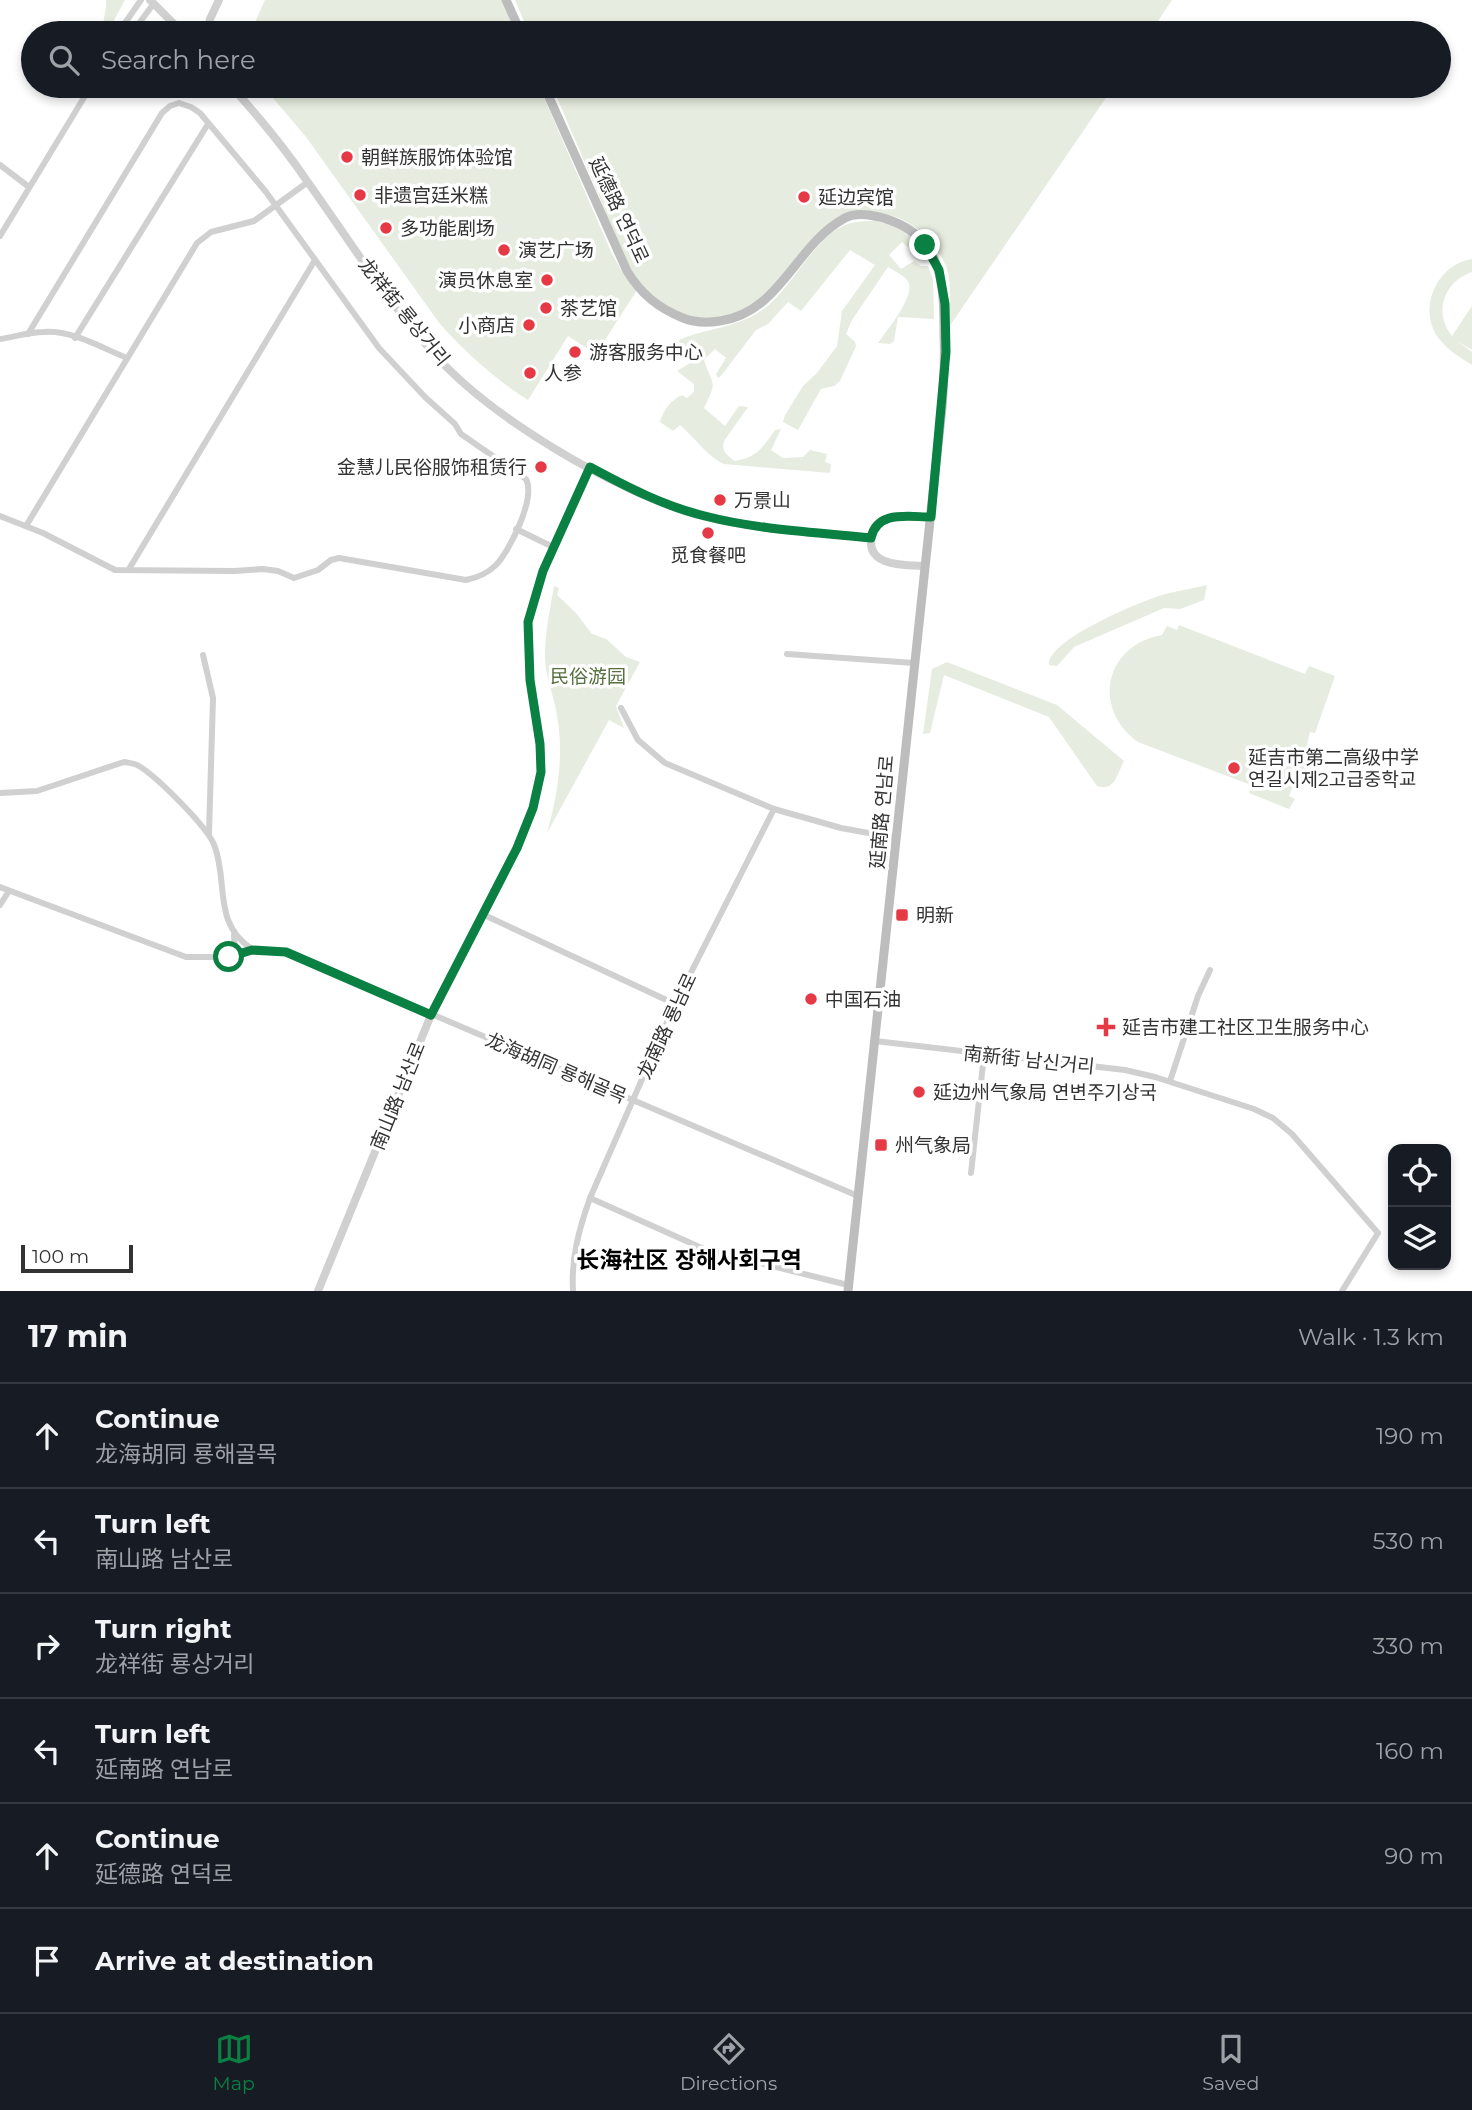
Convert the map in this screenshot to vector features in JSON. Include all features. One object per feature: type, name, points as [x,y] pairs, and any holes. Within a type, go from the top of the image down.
[{"type":"main road","points":[[506,0],[516,21]]},
{"type":"main road","name":"延德路 연덕로","points":[[549,98],[627,271],[636,286],[656,304],[677,316],[697,322],[718,322],[738,316],[770,296],[816,241],[833,226],[848,217],[866,215],[885,218],[901,225],[915,235],[933,257],[943,287],[944,335]]},
{"type":"main road","name":"延南路 연남로","points":[[848,1288],[931,517],[946,352],[944,335]]},
{"type":"street","points":[[126,21],[141,0]]},
{"type":"street","points":[[210,21],[219,0]]},
{"type":"street","points":[[140,21],[152,2],[171,21]]},
{"type":"street","points":[[0,236],[84,98]]},
{"type":"street","name":"龙祥街 룡상거리","points":[[241,98],[308,182],[377,282],[443,364],[475,393],[509,418],[590,467],[652,498],[704,516],[745,525],[871,538]]},
{"type":"street","points":[[0,516],[118,571],[263,569],[278,571],[294,578],[318,570],[331,560],[339,558],[466,580],[481,575],[496,564],[512,540],[528,501],[529,484],[526,479],[461,434],[455,424],[425,397],[379,348],[276,206],[195,109],[184,104],[170,106],[162,113],[28,334]]},
{"type":"street","points":[[75,338],[208,124]]},
{"type":"street","points":[[0,165],[29,187]]},
{"type":"street","points":[[26,526],[197,243],[211,233],[254,221],[308,182]]},
{"type":"street","points":[[129,569],[315,260]]},
{"type":"street","points":[[0,340],[45,331],[75,338],[127,358]]},
{"type":"street","name":"南山路 남산로","points":[[318,1291],[431,1015],[533,808],[541,772],[540,744],[530,680],[528,630],[535,595],[553,547],[590,467]]},
{"type":"street","points":[[925,566],[885,562],[874,553],[871,538],[876,525],[888,518],[931,517]]},
{"type":"street","points":[[516,529],[553,547]]},
{"type":"street","points":[[787,654],[914,663]]},
{"type":"street","points":[[203,655],[213,698],[208,833]]},
{"type":"street","points":[[621,708],[638,740],[665,763],[774,809],[841,828],[896,838]]},
{"type":"street","points":[[0,793],[37,791],[124,762],[137,764],[208,833],[216,849],[224,909],[239,939],[252,950]]},
{"type":"street","name":"龙南路 룡남로","points":[[573,1291],[576,1242],[590,1198],[675,1003],[774,809]]},
{"type":"street","points":[[0,887],[186,957],[229,957],[252,950]]},
{"type":"street","points":[[0,905],[9,891]]},
{"type":"street","points":[[482,914],[675,1003]]},
{"type":"street","points":[[229,957],[236,942],[232,927]]},
{"type":"street","name":"龙海胡同 룡해골목","points":[[252,950],[286,952],[858,1196]]},
{"type":"street","points":[[1170,1081],[1198,996],[1210,970]]},
{"type":"street","name":"南新街 남신거리","points":[[875,1041],[1125,1070],[1170,1081],[1273,1118],[1292,1134],[1378,1233],[1342,1291]]},
{"type":"street","points":[[971,1173],[984,1055]]},
{"type":"street","points":[[590,1198],[704,1249],[848,1288]]},
{"type":"green space","points":[[106,0],[125,0],[114,21],[104,21]]},
{"type":"green space","points":[[265,0],[502,0],[511,21],[255,21]]},
{"type":"green space","points":[[515,0],[1172,0],[1158,21],[524,21]]},
{"type":"green space","points":[[273,98],[544,98],[612,254],[637,290],[596,354],[568,336],[528,400],[493,375],[440,324],[306,137]]},
{"type":"green space","name":"延边宾馆","points":[[557,98],[1106,98],[949,327],[949,283],[947,269],[941,257],[916,227],[890,215],[863,214],[835,222],[811,240],[781,278],[754,303],[739,312],[706,319],[673,311],[646,290],[629,266]]},
{"type":"green space","points":[[875,221],[901,230],[922,248],[921,253],[925,259],[902,242],[889,255],[901,269],[914,261],[921,266],[928,266],[933,279],[934,319],[898,317],[894,341],[890,344],[878,343],[898,314],[909,290],[906,279],[888,267],[852,320],[846,334],[856,346],[840,381],[834,386],[821,389],[798,430],[783,422],[785,415],[803,386],[817,373],[837,346],[842,311],[875,265],[850,250],[801,311],[788,302],[768,324],[756,330],[720,377],[716,374],[726,358],[715,349],[704,360],[713,387],[704,408],[725,426],[739,406],[748,407],[724,441],[723,448],[727,455],[735,461],[749,457],[763,447],[775,430],[781,429],[771,450],[783,458],[803,457],[810,450],[827,454],[825,462],[831,464],[830,473],[724,464],[707,452],[680,425],[673,431],[660,422],[671,403],[682,395],[687,398],[694,392],[694,384],[677,371],[690,363],[679,340],[742,321],[761,311],[836,230],[851,223]]},
{"type":"green space","points":[[1472,259],[1472,272],[1462,276],[1448,290],[1444,299],[1443,318],[1452,336],[1472,306],[1472,350],[1457,341],[1472,352],[1472,365],[1441,341],[1430,317],[1430,304],[1433,291],[1448,270]]},
{"type":"green space","points":[[1207,585],[1204,600],[1180,609],[1164,608],[1074,647],[1057,666],[1049,665],[1052,655],[1062,645],[1095,624],[1159,596]]},
{"type":"green space","name":"民俗游园","points":[[554,586],[559,588],[557,595],[576,613],[592,634],[606,639],[626,657],[640,662],[616,706],[624,728],[609,720],[547,833],[557,789],[560,759],[557,715],[545,656]]},
{"type":"green space","points":[[1179,625],[1305,674],[1309,666],[1335,676],[1315,733],[1310,732],[1306,750],[1299,761],[1307,765],[1304,775],[1298,773],[1289,796],[1295,799],[1289,809],[1249,793],[1251,785],[1138,742],[1123,728],[1114,712],[1110,696],[1111,680],[1117,664],[1128,651],[1143,641],[1162,635],[1167,626],[1177,630]]},
{"type":"green space","points":[[947,662],[1057,705],[1124,761],[1115,781],[1108,786],[1097,786],[1049,717],[944,675],[930,733],[923,734],[932,669]]},
{"type":"place","name":"朝鲜族服饰体验馆","points":[[347,157]]},
{"type":"place","name":"非遗宫廷米糕","points":[[360,195]]},
{"type":"place","name":"延边宾馆","points":[[804,197]]},
{"type":"place","name":"多功能剧场","points":[[386,228]]},
{"type":"place","name":"演艺广场","points":[[504,250]]},
{"type":"place","name":"演员休息室","points":[[547,280]]},
{"type":"place","name":"茶艺馆","points":[[546,308]]},
{"type":"place","name":"小商店","points":[[529,325]]},
{"type":"place","name":"游客服务中心","points":[[575,352]]},
{"type":"place","name":"人参","points":[[530,373]]},
{"type":"place","name":"金慧儿民俗服饰租赁行","points":[[541,467]]},
{"type":"place","name":"万景山","points":[[720,500]]},
{"type":"place","name":"觅食餐吧","points":[[708,533]]},
{"type":"place","name":"延吉市第二高级中学 연길시제2고급중학교","points":[[1234,768]]},
{"type":"place","name":"明新","points":[[902,915]]},
{"type":"place","name":"中国石油","points":[[811,999]]},
{"type":"place","name":"延吉市建工社区卫生服务中心","points":[[1106,1027]]},
{"type":"place","name":"延边州气象局 연변주기상국","points":[[919,1092]]},
{"type":"place","name":"州气象局","points":[[881,1145]]},
{"type":"district","name":"长海社区 장해사회구역","points":[[689,1260]]},
{"type":"route","points":[[229,957],[252,950],[286,952],[431,1015],[517,848],[533,808],[541,772],[540,744],[530,680],[528,622],[543,571],[590,467],[685,511],[745,525],[871,538],[876,525],[888,518],[931,517],[946,352],[945,304],[939,270],[925,245]]}]
